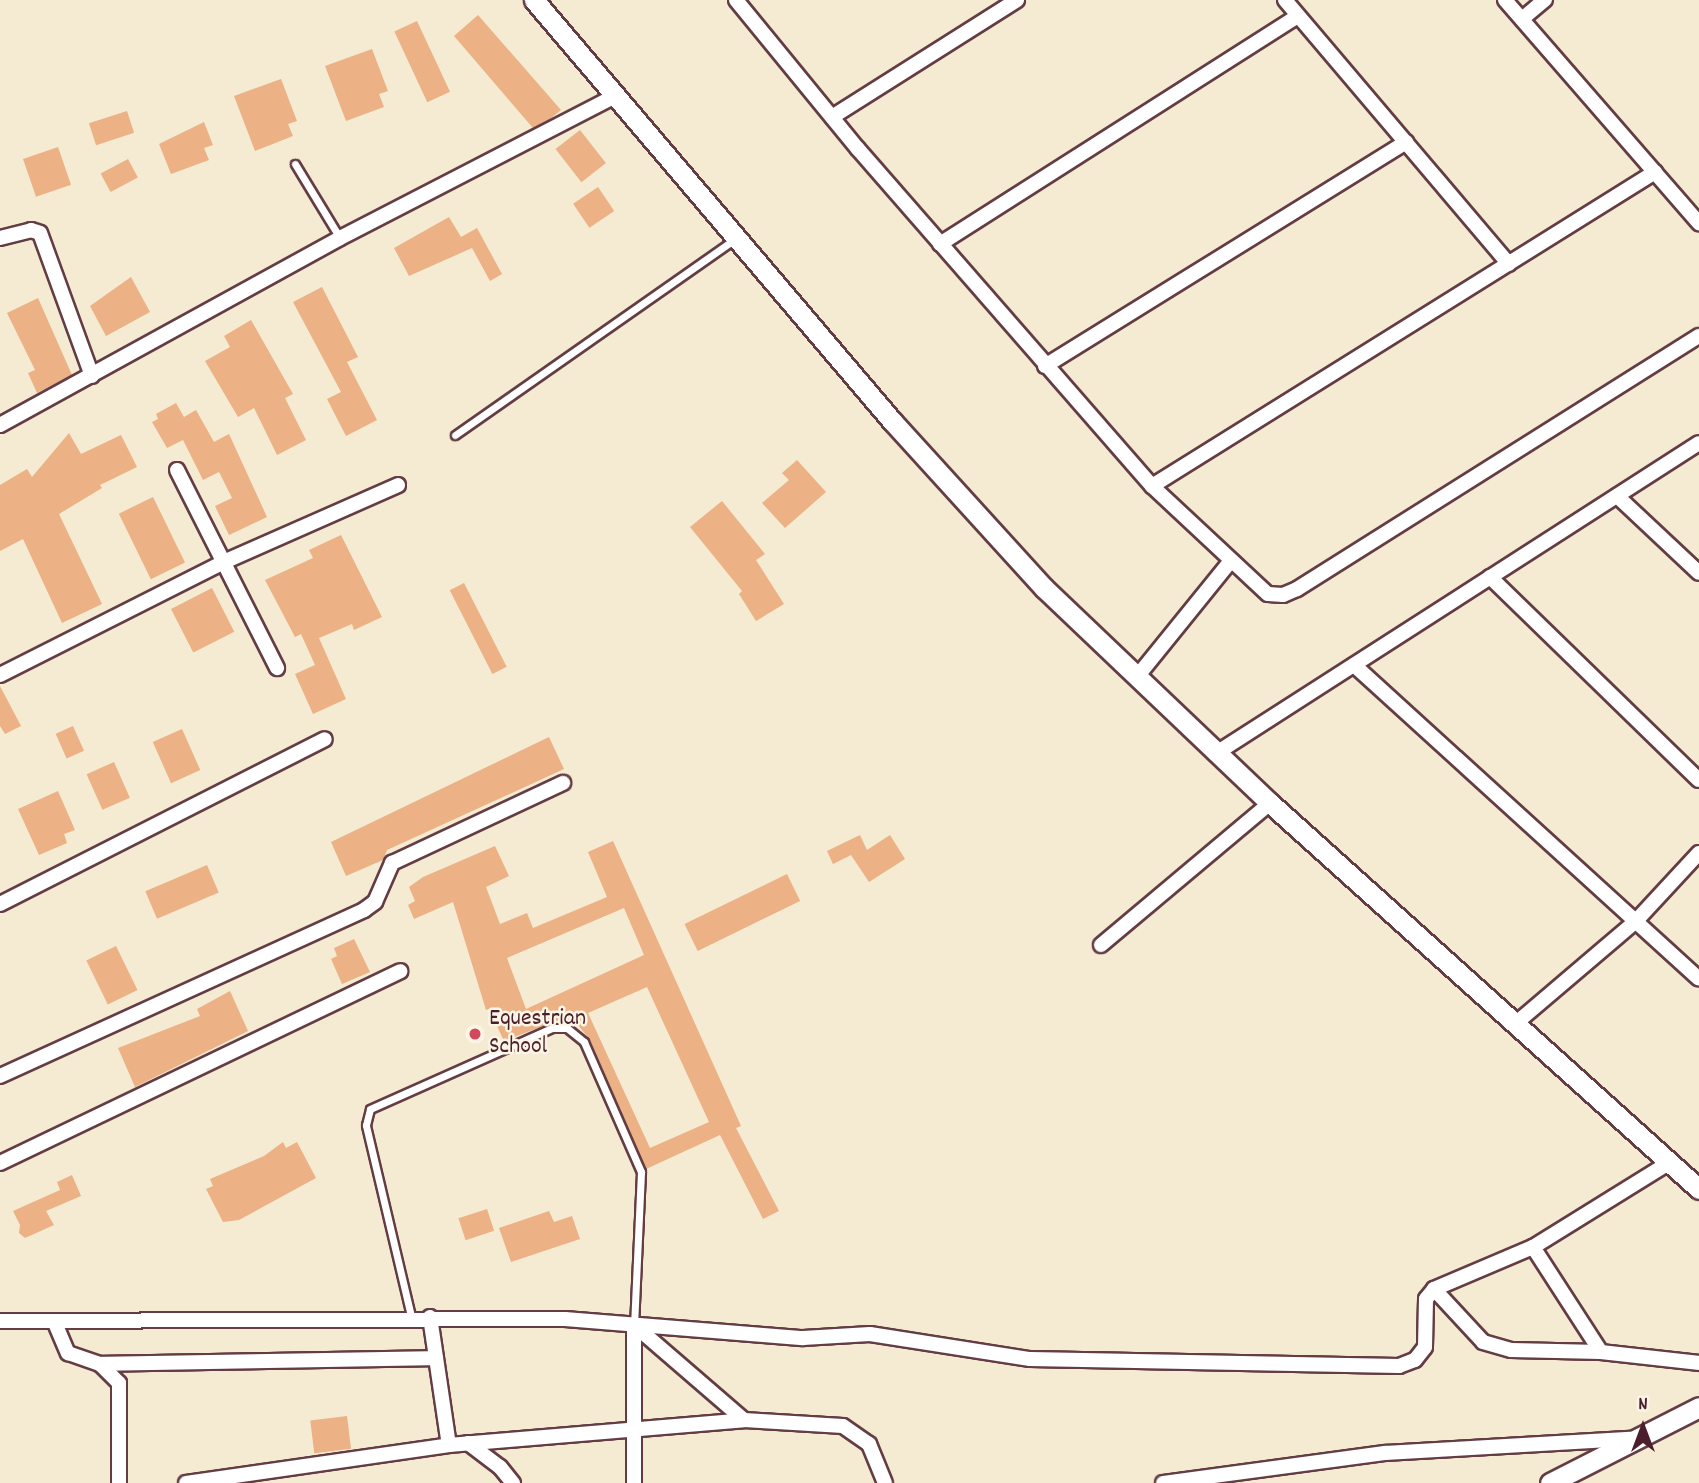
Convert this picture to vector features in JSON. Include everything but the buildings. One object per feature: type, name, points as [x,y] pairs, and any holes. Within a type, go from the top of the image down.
[{"type":"street","points":[[534,0],[613,97],[990,531],[1215,754],[1699,1189]]},
{"type":"street","points":[[736,0],[832,117],[1045,366],[1152,486],[1262,591],[1290,593],[1699,336]]},
{"type":"street","points":[[832,117],[1017,0]]},
{"type":"street","points":[[1285,0],[1509,264]]},
{"type":"street","points":[[1505,0],[1699,223]]},
{"type":"street","points":[[1522,19],[1545,0]]},
{"type":"street","points":[[940,244],[1298,16]]},
{"type":"street","points":[[0,425],[340,238],[613,97]]},
{"type":"street","points":[[1045,366],[1406,142]]},
{"type":"street","points":[[1152,486],[1654,172]]},
{"type":"street","points":[[0,238],[31,230],[40,233],[93,376]]},
{"type":"street","points":[[1215,754],[1699,443]]},
{"type":"street","points":[[177,470],[226,561],[277,668]]},
{"type":"street","points":[[1,673],[226,561],[398,485]]},
{"type":"street","points":[[1617,496],[1699,573]]},
{"type":"street","points":[[1136,678],[1230,562]]},
{"type":"street","points":[[1490,577],[1699,780]]},
{"type":"street","points":[[1354,665],[1699,979]]},
{"type":"street","points":[[0,904],[325,739]]},
{"type":"street","points":[[0,1076],[364,910],[375,902],[392,863],[563,783]]},
{"type":"street","points":[[1101,945],[1270,803]]},
{"type":"street","points":[[1516,1024],[1635,922],[1699,853]]},
{"type":"street","points":[[0,1163],[400,971]]},
{"type":"street","points":[[0,1321],[55,1323],[411,1316],[635,1325],[803,1338],[870,1334],[1030,1359],[1368,1367],[1408,1364],[1420,1354],[1426,1299],[1434,1289],[1533,1247],[1670,1162]]},
{"type":"street","points":[[1533,1247],[1601,1352]]},
{"type":"street","points":[[1434,1289],[1483,1342],[1511,1350],[1601,1352],[1699,1363]]},
{"type":"street","points":[[430,1317],[449,1445]]},
{"type":"street","points":[[55,1323],[68,1353],[100,1364],[436,1358]]},
{"type":"street","points":[[635,1325],[744,1420]]},
{"type":"street","points":[[634,1483],[635,1325]]},
{"type":"street","points":[[100,1364],[119,1383],[119,1483]]},
{"type":"street","points":[[1550,1483],[1631,1439],[1699,1407]]},
{"type":"street","points":[[186,1483],[449,1445],[744,1420],[843,1426],[869,1444],[885,1483]]},
{"type":"street","points":[[1163,1483],[1385,1453],[1631,1439]]},
{"type":"street","points":[[467,1443],[500,1467],[513,1483]]},
{"type":"lane","points":[[295,163],[340,238]]},
{"type":"lane","points":[[455,435],[736,239]]},
{"type":"lane","points":[[411,1316],[366,1125],[370,1109],[552,1028],[567,1028],[584,1042],[640,1172],[635,1325]]},
{"type":"place","name":"Equestrian School","points":[[475,1034]]}]
